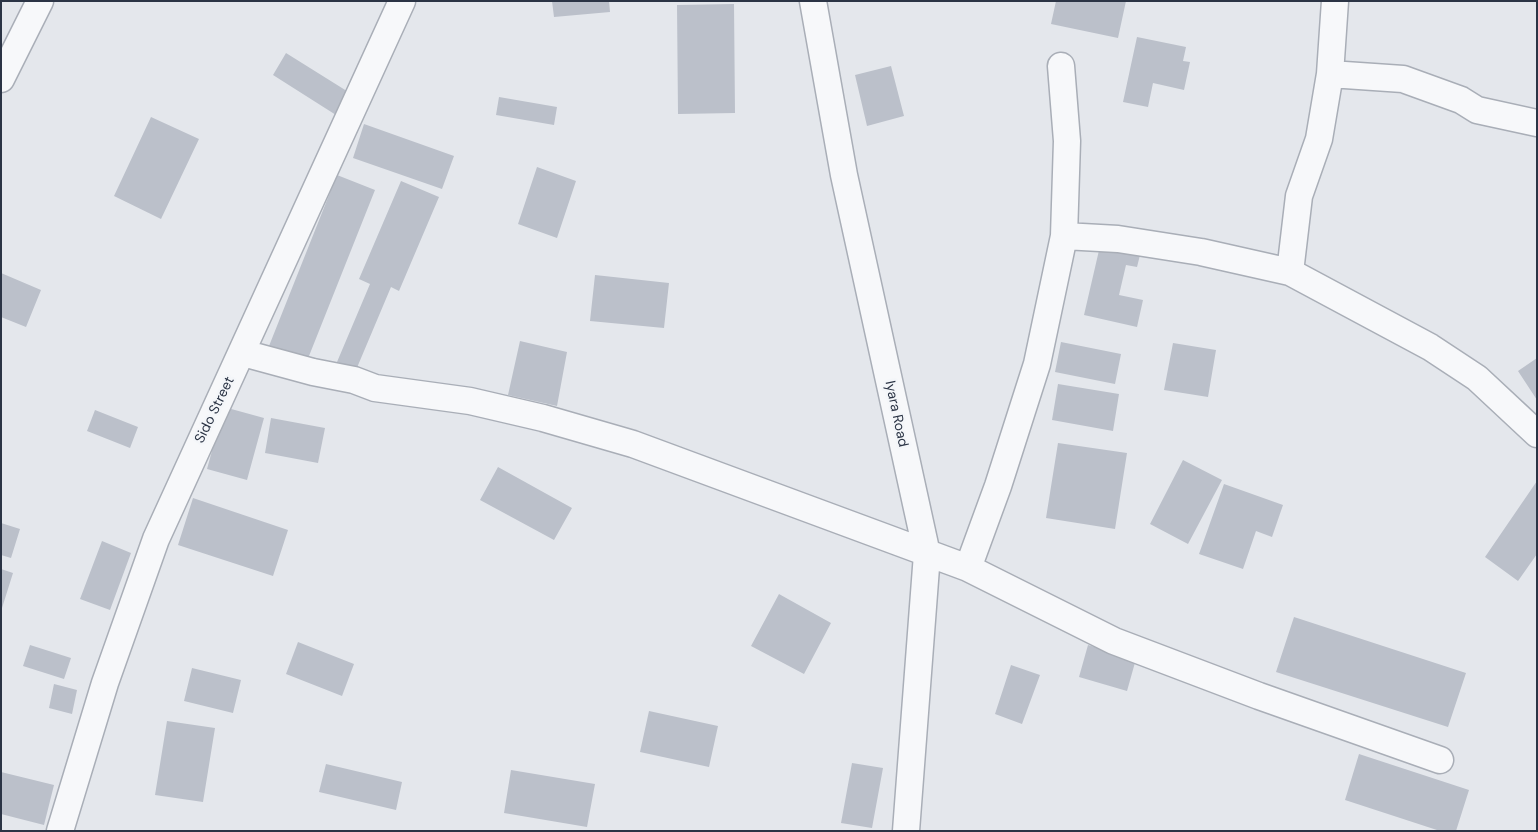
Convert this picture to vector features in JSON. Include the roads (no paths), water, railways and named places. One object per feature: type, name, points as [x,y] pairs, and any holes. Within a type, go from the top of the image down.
[{"type":"street","points":[[1,79],[40,1]]},
{"type":"street","name":"Sido Street","points":[[60,831],[105,683],[156,539],[205,428],[243,353],[402,1]]},
{"type":"street","name":"Iyara Road","points":[[814,1],[844,175],[927,554],[906,831]]},
{"type":"street","points":[[1290,272],[1299,196],[1319,139],[1330,74],[1335,1]]},
{"type":"street","points":[[968,568],[998,486],[1037,364],[1064,236],[1067,141],[1061,66]]},
{"type":"street","points":[[1330,74],[1375,76],[1411,81],[1460,100],[1477,110],[1537,123]]},
{"type":"street","points":[[1064,236],[1118,239],[1155,244],[1201,252],[1290,272],[1430,347],[1477,378],[1537,434]]},
{"type":"street","points":[[243,353],[312,372],[354,380],[375,388],[470,401],[633,444],[968,568],[1114,641],[1259,696],[1440,760]]}]
